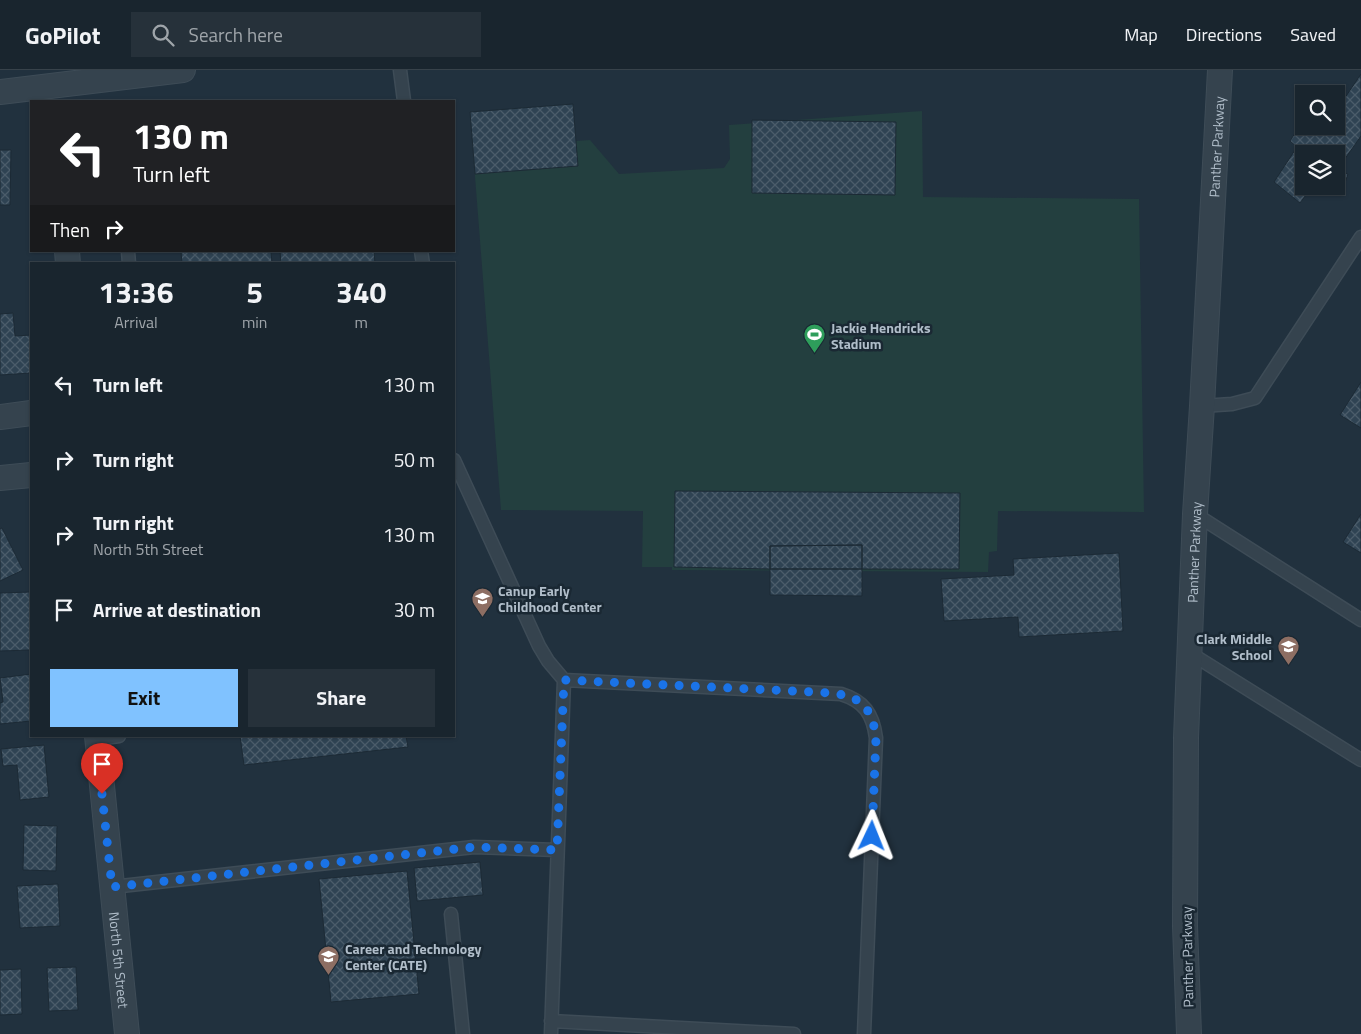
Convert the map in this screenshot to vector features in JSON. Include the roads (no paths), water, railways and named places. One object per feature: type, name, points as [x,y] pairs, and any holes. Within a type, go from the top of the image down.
[{"type":"street","points":[[0,92],[183,70]]},
{"type":"street","name":"Panther Parkway","points":[[1189,1034],[1185,916],[1186,738],[1195,514],[1220,70]]},
{"type":"street","points":[[0,417],[30,413]]},
{"type":"street","points":[[0,478],[30,475]]},
{"type":"street","name":"North 5th Street","points":[[104,737],[112,887],[127,1034]]},
{"type":"lane","points":[[400,70],[404,100]]},
{"type":"lane","points":[[1202,406],[1232,404],[1256,398],[1361,237]]},
{"type":"lane","points":[[455,462],[539,646],[548,661],[564,680],[551,1028],[794,1034]]},
{"type":"lane","points":[[1195,514],[1361,620]]},
{"type":"lane","points":[[1190,653],[1361,760]]},
{"type":"lane","points":[[564,680],[841,694],[860,702],[874,723],[876,738],[864,1034]]},
{"type":"lane","points":[[112,887],[474,847],[557,850]]},
{"type":"lane","points":[[451,914],[463,1034]]},
{"type":"place","name":"Jackie Hendricks Stadium","points":[[815,354]]},
{"type":"place","name":"Canup Early Childhood Center","points":[[482,617]]},
{"type":"place","name":"Clark Middle School","points":[[1288,665]]},
{"type":"place","name":"Career and Technology Center (CATE)","points":[[329,975]]}]
